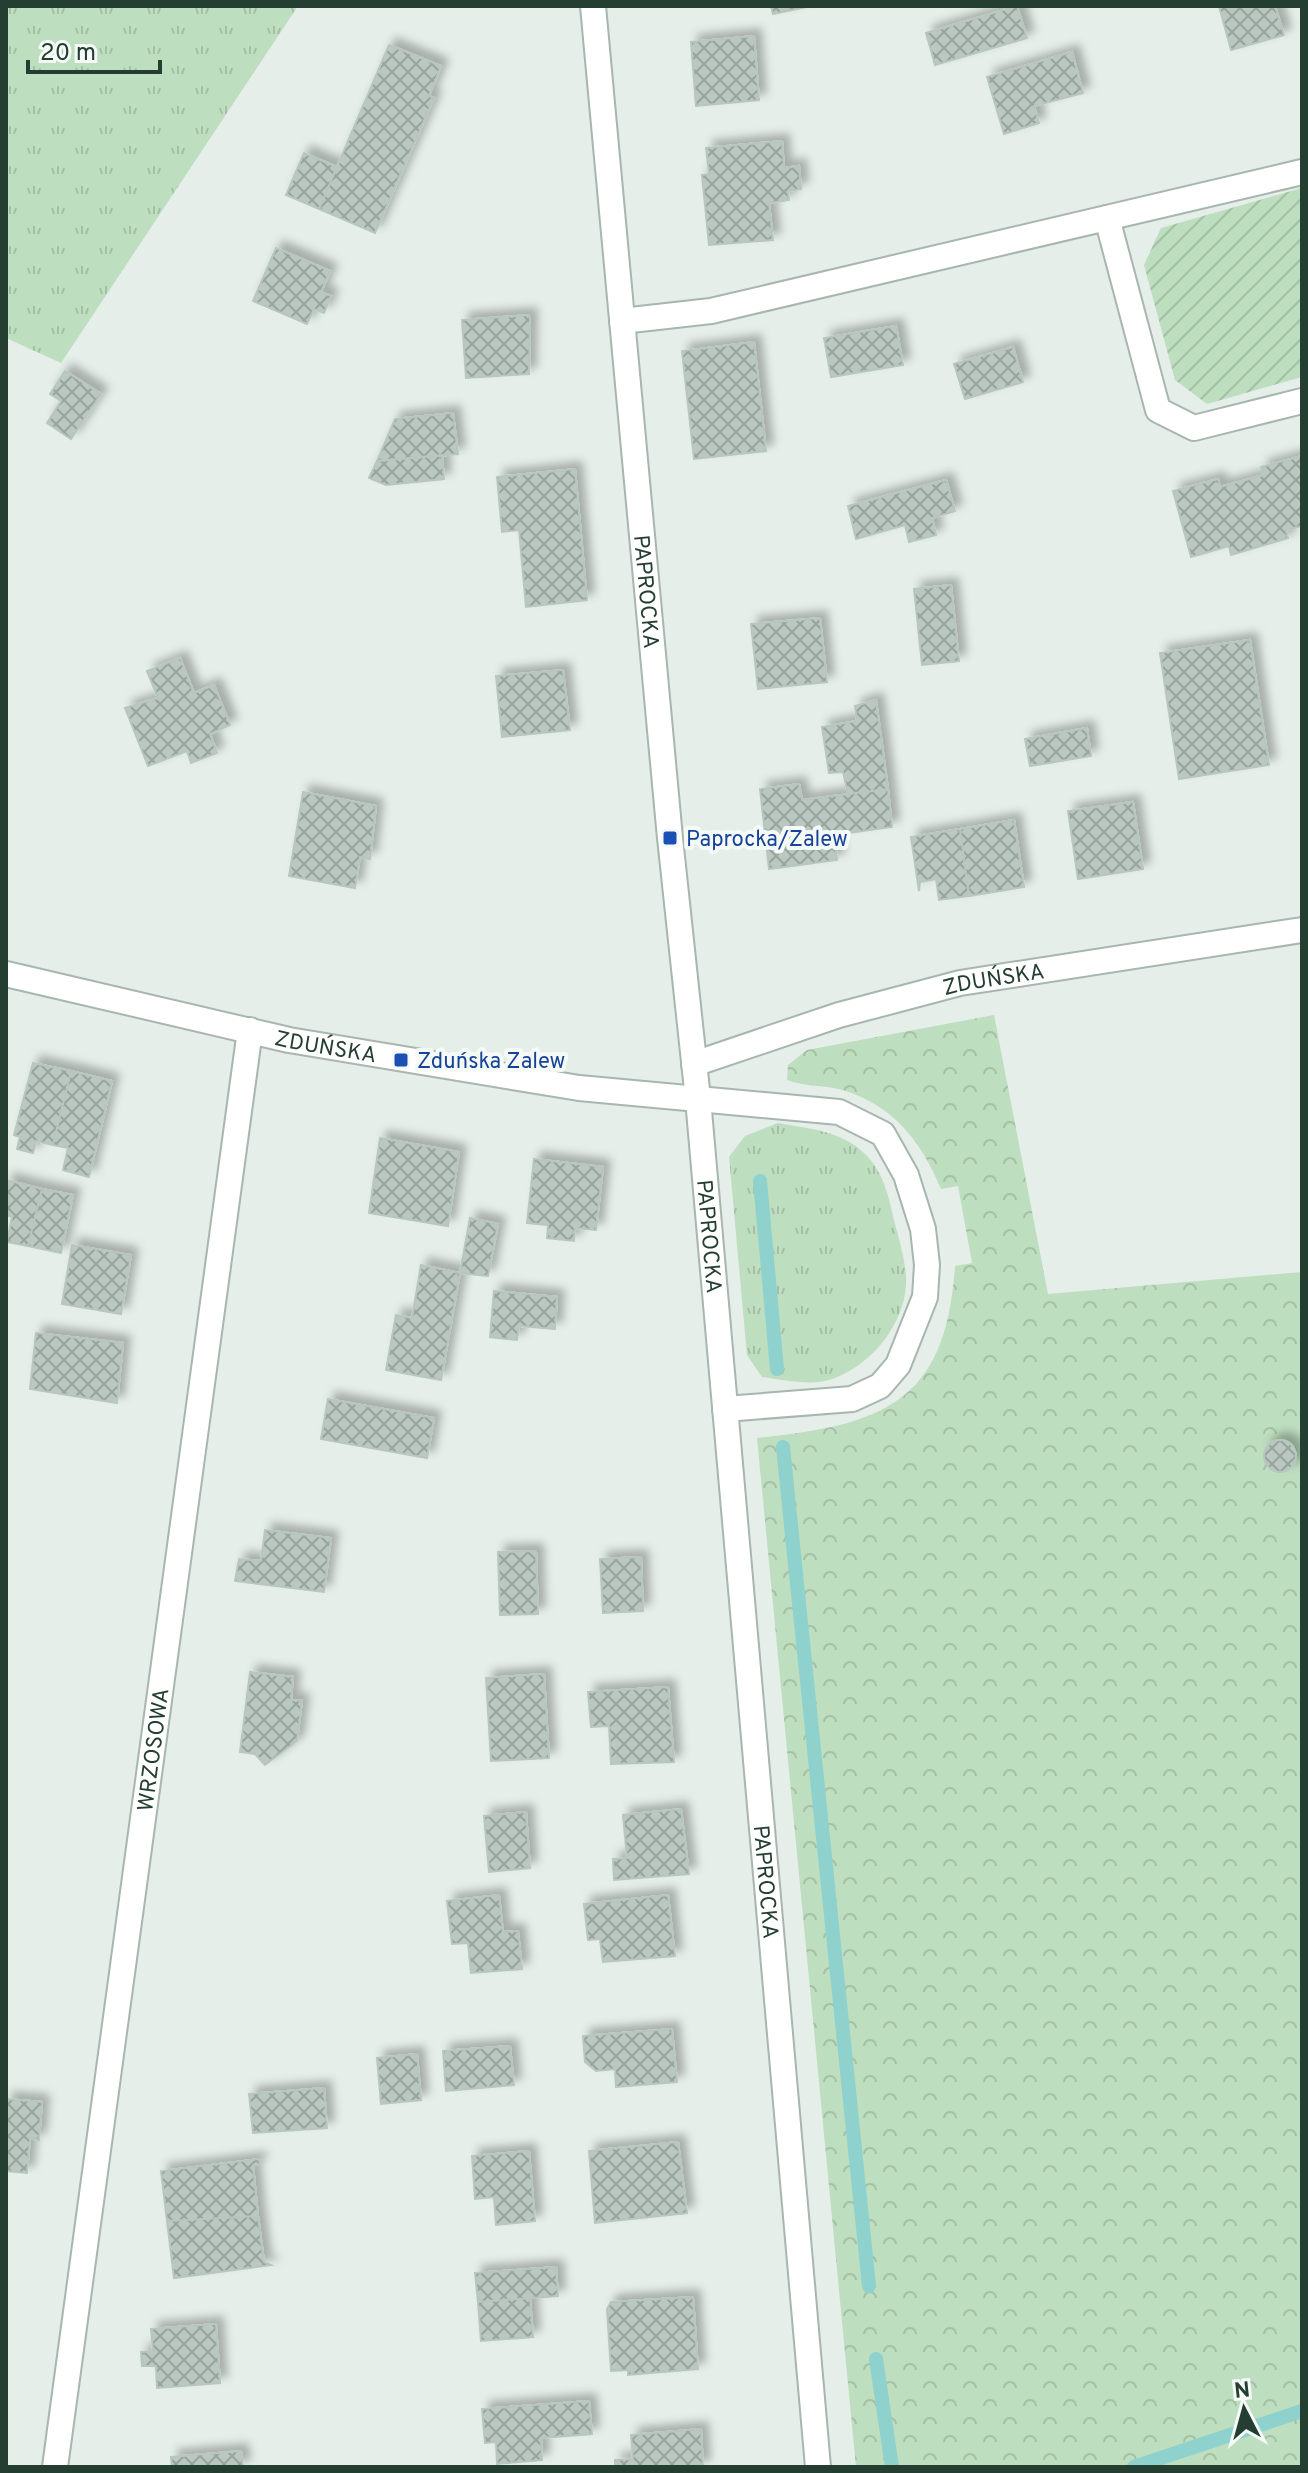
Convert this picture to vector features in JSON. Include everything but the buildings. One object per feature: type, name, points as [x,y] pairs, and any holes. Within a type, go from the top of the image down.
[{"type":"street","name":"PAPROCKA","points":[[593,6],[698,1099],[818,2467]]},
{"type":"street","points":[[622,321],[711,311],[1302,172]]},
{"type":"street","points":[[1107,218],[1158,410],[1194,428],[1302,401]]},
{"type":"street","name":"ZDUŃSKA","points":[[694,1064],[839,1015],[960,983],[1302,930]]},
{"type":"street","name":"ZDUŃSKA","points":[[6,974],[289,1040],[564,1086],[839,1112],[883,1134],[906,1175],[923,1229],[927,1265],[925,1297],[898,1365],[880,1386],[852,1399],[725,1409]]},
{"type":"street","name":"WRZOSOWA","points":[[55,2467],[250,1030]]},
{"type":"green space","points":[[6,6],[298,6],[61,363],[6,338]]},
{"type":"green space","points":[[1302,188],[1302,377],[1207,404],[1175,380],[1144,265],[1161,228]]},
{"type":"green space","points":[[994,1015],[1048,1294],[1302,1272],[1302,2467],[856,2467],[757,1438],[839,1425],[872,1414],[900,1399],[921,1378],[938,1349],[949,1312],[955,1266],[972,1263],[958,1186],[941,1189],[915,1141],[877,1105],[843,1090],[787,1080],[788,1065],[807,1050]]},
{"type":"green space","points":[[778,1123],[845,1139],[871,1160],[885,1186],[904,1262],[904,1300],[884,1341],[849,1372],[826,1381],[799,1382],[762,1377],[747,1355],[729,1157],[745,1136]]},
{"type":"waterway","points":[[760,1181],[777,1369]]},
{"type":"waterway","points":[[783,1447],[869,2286]]},
{"type":"waterway","points":[[876,2359],[892,2467]]},
{"type":"waterway","points":[[1134,2467],[1302,2411]]},
{"type":"place","name":"Paprocka/Zalew","points":[[670,838]]},
{"type":"place","name":"Zduńska Zalew","points":[[401,1060]]}]
